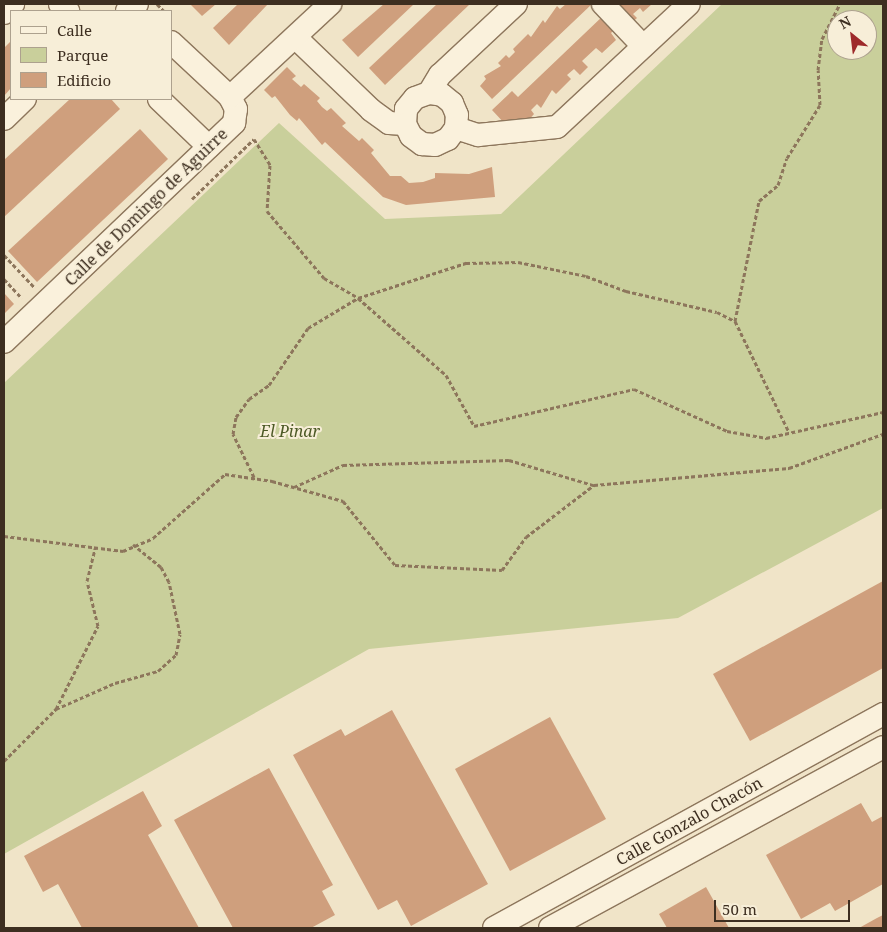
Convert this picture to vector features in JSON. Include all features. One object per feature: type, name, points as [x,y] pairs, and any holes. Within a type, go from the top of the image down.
[{"type":"street","points":[[4,13],[13,4]]},
{"type":"street","points":[[172,43],[230,97],[330,4]]},
{"type":"street","points":[[429,93],[442,95],[452,103],[457,115],[456,128],[448,139],[435,145],[422,144],[410,136],[405,124],[411,104],[429,93],[440,75],[516,4]]},
{"type":"street","points":[[603,4],[643,46]]},
{"type":"street","points":[[456,128],[478,135],[557,128],[689,4]]},
{"type":"street","points":[[296,36],[371,110],[388,123],[405,124]]},
{"type":"street","name":"Calle de Domingo de Aguirre","points":[[4,342],[234,123],[236,109],[230,97]]},
{"type":"street","points":[[4,119],[24,100]]},
{"type":"street","points":[[160,100],[209,147]]},
{"type":"street","name":"Calle Gonzalo Chacón","points":[[494,928],[883,714]]},
{"type":"street","name":"Calle Gonzalo Chacón","points":[[550,928],[883,747]]},
{"type":"path","points":[[789,432],[735,321],[759,201],[778,185],[787,158],[820,105],[818,70],[822,39],[840,4]]},
{"type":"path","points":[[192,199],[254,139],[270,165],[267,211],[324,278],[358,298],[446,375],[474,426],[634,389],[727,431],[766,438],[883,412]]},
{"type":"path","points":[[4,255],[38,291]]},
{"type":"path","points":[[254,478],[233,434],[236,417],[250,399],[269,385],[308,328],[332,310],[358,298],[466,263],[518,262],[586,276],[626,291],[717,312],[735,321]]},
{"type":"path","points":[[4,279],[26,302]]},
{"type":"path","points":[[294,487],[343,465],[509,460],[594,485],[789,468],[883,434]]},
{"type":"path","points":[[4,536],[122,551],[133,544],[153,538],[225,474],[294,487],[344,501],[396,565],[502,570],[526,537],[594,485]]},
{"type":"path","points":[[56,709],[108,686],[158,671],[176,655],[180,634],[169,582],[161,567],[133,544]]},
{"type":"path","points":[[4,761],[56,709],[98,626],[87,581],[95,548]]},
{"type":"green space","name":"El Pinar","points":[[722,4],[883,4],[883,508],[678,618],[369,649],[4,854],[4,383],[279,123],[385,219],[501,214]]},
{"type":"building","points":[[190,4],[216,4],[202,16]]},
{"type":"building","points":[[238,4],[268,4],[229,45],[213,28]]},
{"type":"building","points":[[384,4],[414,4],[358,57],[342,40]]},
{"type":"building","points":[[437,4],[470,4],[385,85],[369,68]]},
{"type":"building","points":[[566,4],[592,4],[492,99],[480,86],[486,79],[484,76],[501,66],[498,63],[506,55],[509,58],[515,52],[513,49],[528,34],[531,37],[543,20],[545,23],[557,6],[560,9]]},
{"type":"building","points":[[617,4],[652,4],[643,12],[640,8],[633,14],[637,18],[629,25]]},
{"type":"building","points":[[605,14],[617,27],[611,33],[616,40],[602,53],[596,48],[582,61],[588,67],[580,75],[574,69],[567,75],[571,79],[556,94],[552,90],[541,108],[537,104],[531,110],[534,114],[527,122],[523,118],[516,124],[512,120],[506,125],[492,110],[512,91],[518,97]]},
{"type":"building","points":[[10,42],[10,89],[4,96],[4,48]]},
{"type":"building","points":[[287,67],[296,76],[292,79],[301,87],[304,84],[320,98],[317,101],[322,107],[327,111],[331,108],[346,123],[342,126],[359,141],[362,138],[374,150],[371,153],[390,176],[401,176],[409,183],[423,182],[435,178],[435,173],[469,174],[492,167],[495,197],[406,205],[383,197],[325,142],[322,145],[299,118],[297,121],[290,115],[275,96],[272,98],[264,90]]},
{"type":"building","points":[[69,100],[112,100],[120,109],[4,217],[4,160]]},
{"type":"building","points":[[140,129],[168,159],[37,282],[8,251]]},
{"type":"building","points":[[4,293],[14,304],[4,314]]},
{"type":"building","points":[[883,581],[883,668],[750,741],[713,674]]},
{"type":"building","points":[[392,710],[488,884],[411,926],[397,900],[378,910],[293,755],[341,729],[345,736]]},
{"type":"building","points":[[550,717],[606,819],[510,871],[455,769]]},
{"type":"building","points":[[269,768],[333,885],[322,891],[335,915],[311,928],[233,928],[174,820]]},
{"type":"building","points":[[143,791],[162,826],[148,835],[199,928],[82,928],[58,884],[43,892],[24,856]]},
{"type":"building","points":[[861,803],[872,822],[883,816],[883,884],[835,911],[830,903],[801,919],[766,855]]},
{"type":"building","points":[[706,887],[729,928],[667,928],[659,914]]},
{"type":"building","points":[[883,915],[883,928],[859,928],[877,918]]}]
